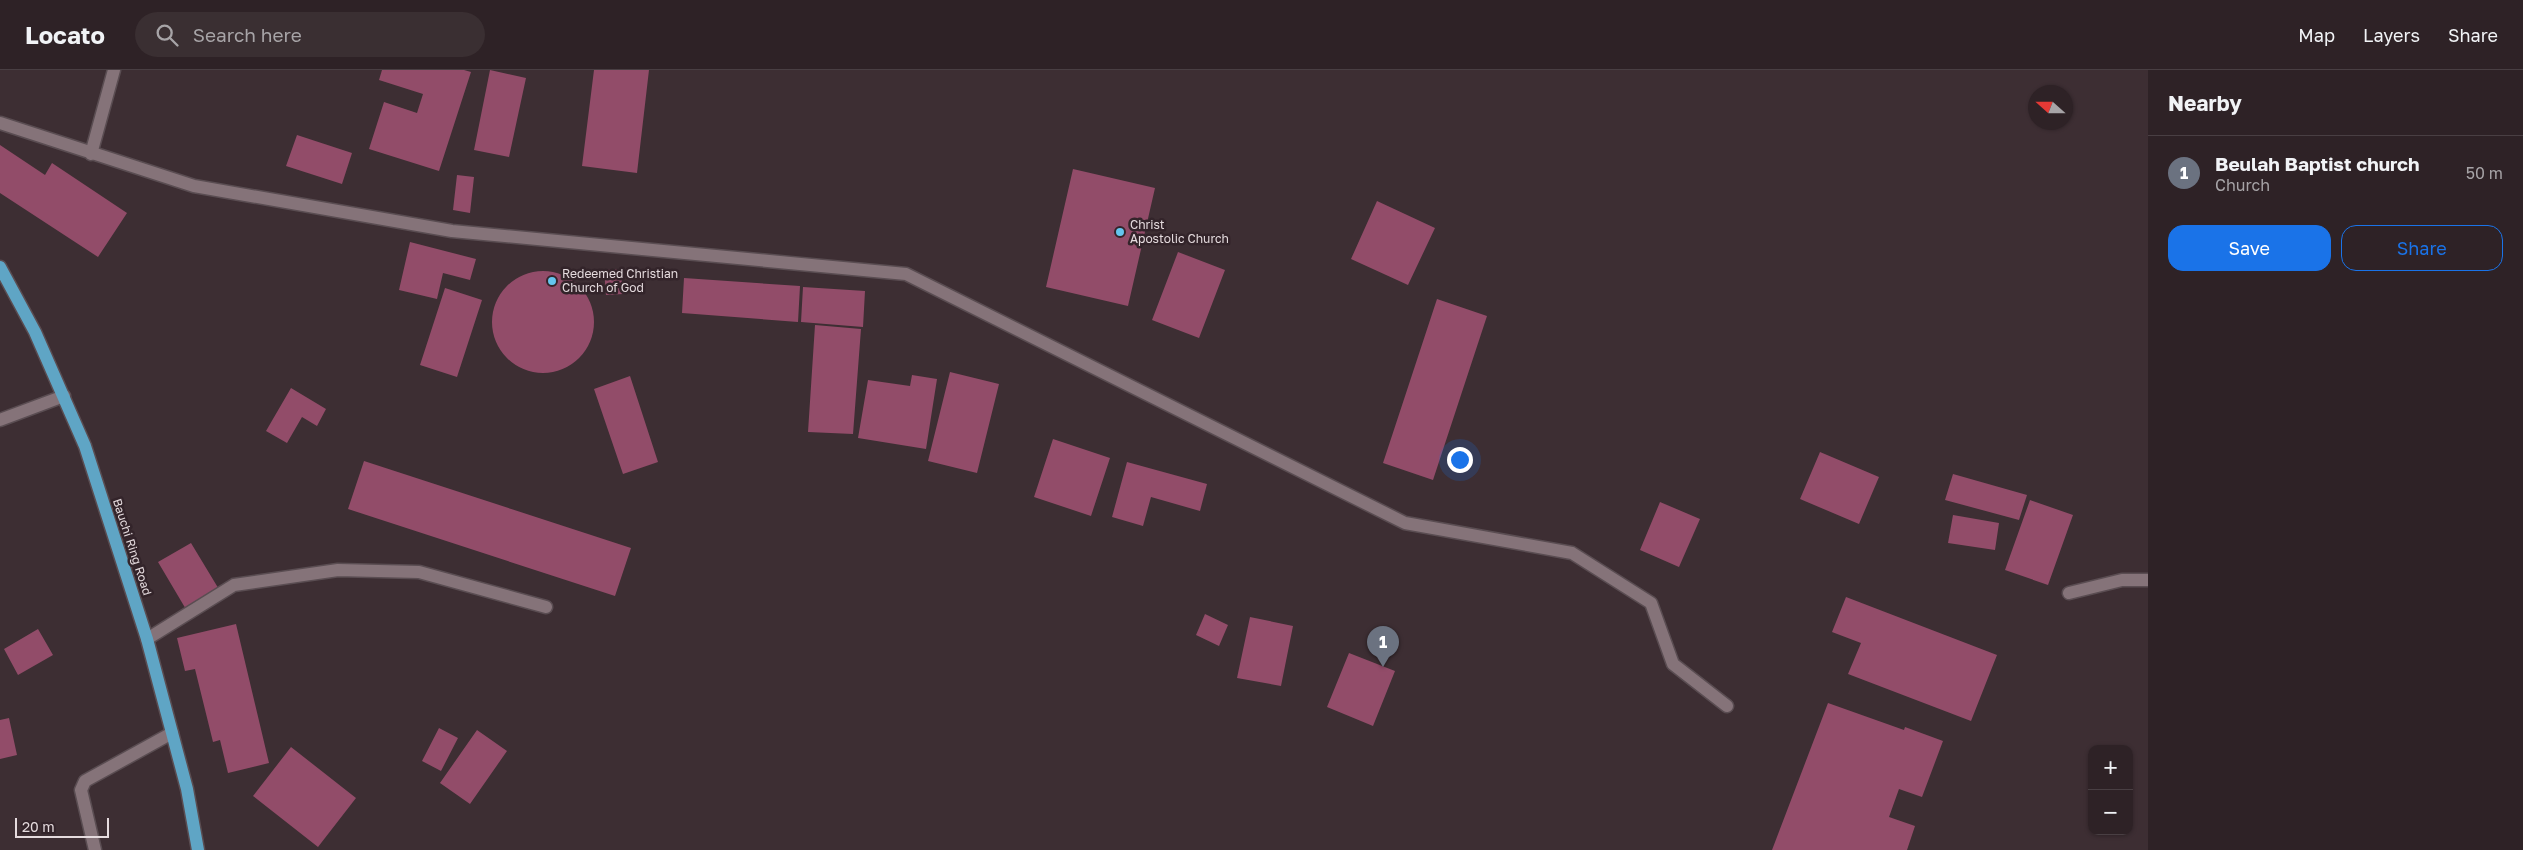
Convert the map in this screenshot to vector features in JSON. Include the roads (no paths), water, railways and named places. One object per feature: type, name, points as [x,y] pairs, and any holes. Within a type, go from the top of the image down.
[{"type":"main road","name":"Bauchi Ring Road","points":[[0,267],[35,332],[85,446],[147,639],[187,789],[198,850]]},
{"type":"street","points":[[91,154],[114,70]]},
{"type":"street","points":[[0,123],[194,186],[452,231],[906,274],[1405,523],[1572,553],[1651,604],[1673,664],[1727,706]]},
{"type":"street","points":[[0,420],[64,396]]},
{"type":"street","points":[[147,639],[234,584],[338,570],[419,572],[546,607]]},
{"type":"street","points":[[2069,593],[2122,580],[2148,580]]},
{"type":"street","points":[[95,850],[82,790],[86,781],[172,733]]},
{"type":"place","name":"Christ Apostolic Church","points":[[1120,232]]},
{"type":"place","name":"Redeemed Christian Church of God","points":[[552,281]]},
{"type":"place","name":"Beulah Baptist church","points":[[1383,667]]}]
